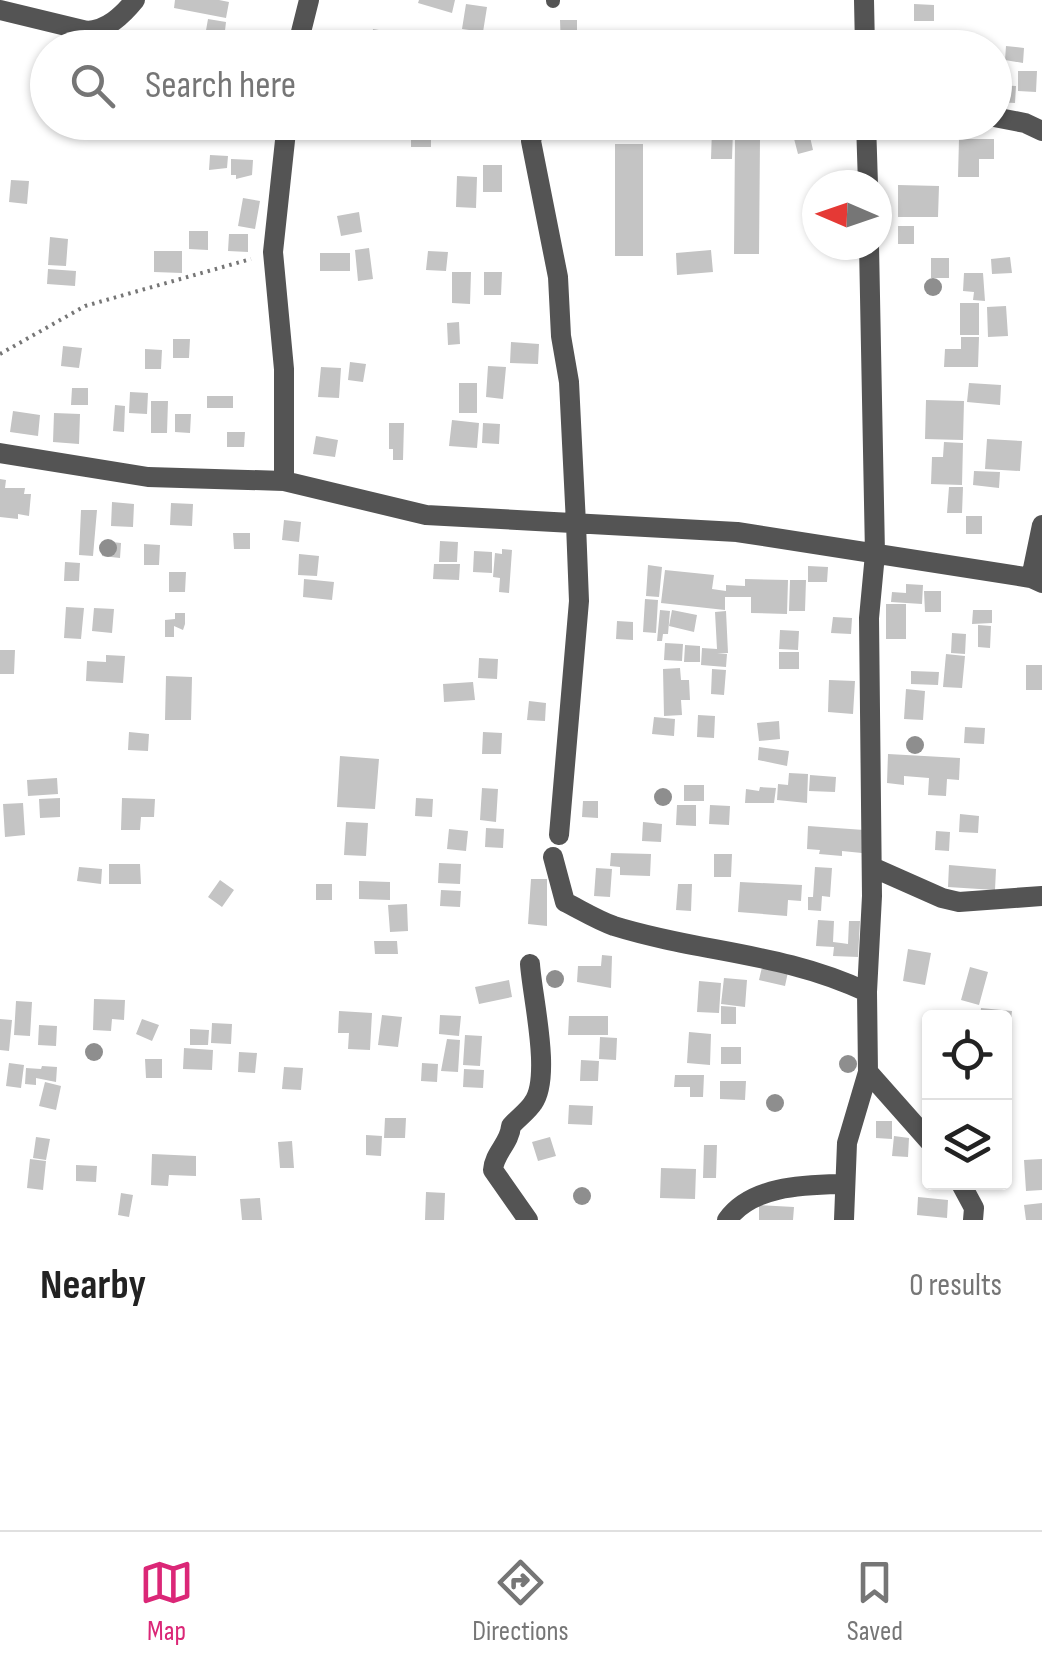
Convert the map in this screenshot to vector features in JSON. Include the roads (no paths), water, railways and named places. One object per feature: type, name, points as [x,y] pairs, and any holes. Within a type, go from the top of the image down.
[{"type":"street","points":[[99,30],[111,24],[135,0]]},
{"type":"street","points":[[302,30],[309,0]]},
{"type":"street","points":[[864,0],[865,30]]},
{"type":"street","points":[[0,10],[78,30]]},
{"type":"street","points":[[1012,120],[1042,131]]},
{"type":"street","points":[[284,481],[284,369],[273,252],[286,140]]},
{"type":"street","points":[[531,140],[558,277],[570,382],[576,524],[579,600],[559,836]]},
{"type":"street","points":[[867,140],[868,170]]},
{"type":"street","points":[[844,1220],[847,1143],[868,1072],[872,866],[868,618],[875,554],[869,260]]},
{"type":"street","points":[[0,453],[148,476],[284,481],[426,516],[737,532],[1037,580],[1042,525]]},
{"type":"street","points":[[553,857],[566,902],[610,924],[662,938],[784,960],[829,974],[867,992]]},
{"type":"street","points":[[872,866],[959,902],[1042,896]]},
{"type":"street","points":[[528,1220],[493,1170],[511,1126],[536,1100],[543,1038],[532,1002],[530,964]]},
{"type":"street","points":[[868,1072],[922,1133]]},
{"type":"street","points":[[727,1220],[761,1196],[794,1186],[844,1184]]},
{"type":"street","points":[[964,1190],[974,1208],[974,1220]]}]
